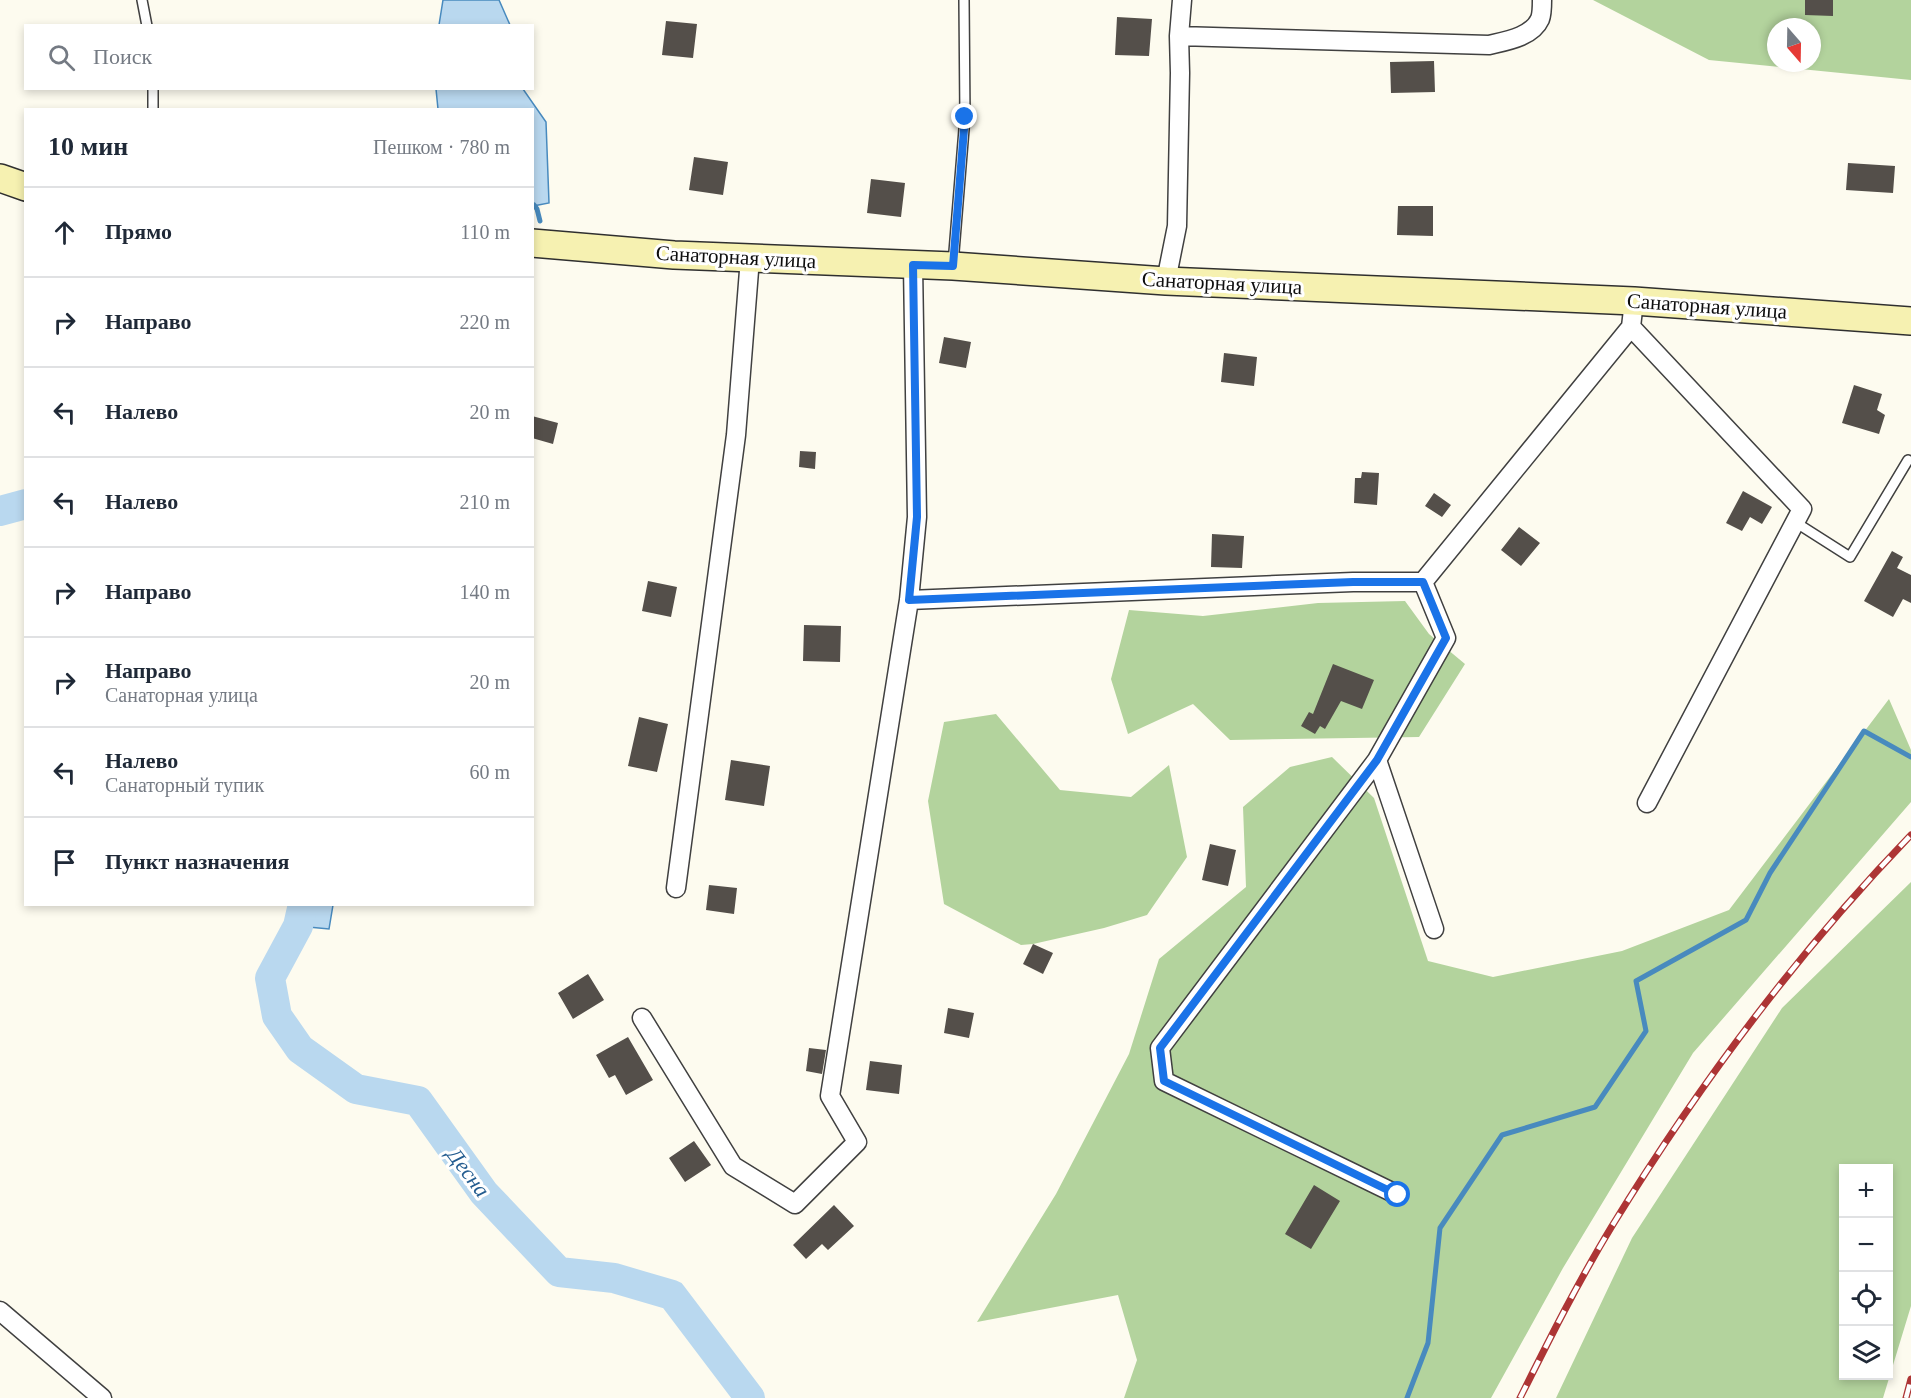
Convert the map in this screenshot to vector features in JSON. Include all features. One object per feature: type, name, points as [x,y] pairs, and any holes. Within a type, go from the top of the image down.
[{"type":"street","points":[[1166,281],[1177,226],[1179,36],[1182,0]]},
{"type":"street","points":[[1179,36],[1489,45],[1530,32],[1540,20],[1542,0]]},
{"type":"street","points":[[0,178],[24,186]]},
{"type":"street","name":"Санаторная улица","points":[[534,243],[674,255],[953,266],[1633,314],[1911,321]]},
{"type":"street","points":[[676,888],[736,435],[750,258]]},
{"type":"street","points":[[642,1018],[733,1166],[795,1204],[857,1142],[830,1096],[909,600],[917,517],[913,265]]},
{"type":"street","points":[[1423,582],[1633,314],[1802,509],[1647,804]]},
{"type":"street","points":[[909,600],[1353,582],[1423,582]]},
{"type":"street","points":[[1398,1195],[1164,1081],[1160,1048],[1377,760],[1446,638],[1423,582]]},
{"type":"street","points":[[1377,760],[1434,930]]},
{"type":"street","points":[[0,1311],[102,1398]]},
{"type":"lane","points":[[142,0],[147,24]]},
{"type":"lane","points":[[953,266],[965,117],[964,0]]},
{"type":"lane","points":[[153,90],[153,108]]},
{"type":"lane","points":[[1795,522],[1851,557],[1908,460]]},
{"type":"green space","points":[[1593,0],[1911,0],[1911,80],[1821,71],[1821,18],[1767,18],[1767,66],[1709,60]]},
{"type":"green space","points":[[1405,601],[1429,634],[1465,664],[1419,737],[1230,740],[1193,704],[1128,734],[1111,679],[1129,610],[1203,616],[1318,603]]},
{"type":"green space","points":[[1889,699],[1911,750],[1911,802],[1693,1053],[1563,1268],[1491,1398],[1124,1398],[1137,1360],[1118,1295],[977,1322],[1056,1194],[1129,1054],[1159,959],[1246,887],[1243,807],[1290,767],[1332,757],[1374,798],[1428,961],[1493,977],[1622,951],[1729,910]]},
{"type":"green space","points":[[996,714],[1060,790],[1131,797],[1169,765],[1187,857],[1147,915],[1104,928],[1021,945],[944,904],[928,801],[944,722]]},
{"type":"green space","points":[[1911,882],[1911,1306],[1893,1365],[1893,1164],[1839,1164],[1839,1380],[1888,1380],[1883,1398],[1556,1398],[1632,1238],[1782,1008]]},
{"type":"water","points":[[443,0],[499,0],[510,24],[439,24]]},
{"type":"water","points":[[436,90],[524,90],[546,122],[549,203],[534,206],[534,108],[438,108]]},
{"type":"water","points":[[303,906],[333,906],[329,929],[298,926]]},
{"type":"building","points":[[1805,0],[1833,0],[1833,16],[1805,15]]},
{"type":"building","points":[[1117,17],[1152,19],[1149,56],[1115,55]]},
{"type":"building","points":[[666,21],[697,24],[693,58],[662,55]]},
{"type":"building","points":[[1434,61],[1435,92],[1391,93],[1390,62]]},
{"type":"building","points":[[694,157],[728,162],[723,195],[689,190]]},
{"type":"building","points":[[1848,163],[1895,166],[1893,193],[1846,190]]},
{"type":"building","points":[[871,179],[905,183],[901,217],[867,213]]},
{"type":"building","points":[[1398,206],[1433,206],[1433,236],[1397,235]]},
{"type":"building","points":[[944,337],[971,342],[966,368],[939,363]]},
{"type":"building","points":[[1224,353],[1257,357],[1254,386],[1221,382]]},
{"type":"building","points":[[1854,385],[1882,394],[1877,410],[1885,415],[1879,434],[1842,423]]},
{"type":"building","points":[[534,417],[558,423],[553,444],[534,439]]},
{"type":"building","points":[[800,451],[816,452],[815,469],[799,467]]},
{"type":"building","points":[[1362,472],[1379,473],[1377,505],[1354,503],[1355,478],[1361,478]]},
{"type":"building","points":[[1743,491],[1772,507],[1762,524],[1750,517],[1742,531],[1726,523]]},
{"type":"building","points":[[1434,493],[1451,505],[1442,517],[1425,506]]},
{"type":"building","points":[[1519,527],[1540,543],[1521,566],[1501,550]]},
{"type":"building","points":[[1212,534],[1244,536],[1242,568],[1211,567]]},
{"type":"building","points":[[1892,551],[1903,557],[1897,568],[1911,575],[1911,603],[1903,599],[1893,617],[1864,601]]},
{"type":"building","points":[[648,581],[677,587],[671,617],[642,611]]},
{"type":"building","points":[[804,625],[841,626],[840,662],[803,661]]},
{"type":"building","points":[[1333,664],[1374,680],[1362,709],[1341,701],[1325,729],[1320,726],[1315,734],[1301,726],[1309,712],[1313,714]]},
{"type":"building","points":[[639,717],[668,724],[657,772],[628,766]]},
{"type":"building","points":[[731,760],[770,766],[764,806],[725,800]]},
{"type":"building","points":[[1210,844],[1236,850],[1228,886],[1202,880]]},
{"type":"building","points":[[709,885],[737,888],[734,914],[706,910]]},
{"type":"building","points":[[1033,944],[1053,953],[1043,974],[1023,964]]},
{"type":"building","points":[[588,974],[604,1000],[573,1019],[558,993]]},
{"type":"building","points":[[948,1008],[974,1013],[969,1038],[944,1033]]},
{"type":"building","points":[[628,1037],[653,1080],[626,1095],[615,1075],[609,1078],[596,1055]]},
{"type":"building","points":[[809,1048],[826,1050],[822,1074],[806,1071]]},
{"type":"building","points":[[870,1061],[902,1065],[899,1094],[866,1090]]},
{"type":"building","points":[[694,1141],[711,1165],[685,1182],[669,1158]]},
{"type":"building","points":[[1314,1185],[1340,1201],[1311,1249],[1285,1234]]},
{"type":"building","points":[[834,1205],[854,1226],[828,1250],[822,1244],[806,1259],[793,1245]]},
{"type":"waterway","points":[[534,205],[540,221]]},
{"type":"waterway","name":"Десна","points":[[0,511],[24,505]]},
{"type":"waterway","points":[[1407,1398],[1428,1343],[1440,1228],[1502,1135],[1595,1107],[1646,1031],[1636,981],[1746,920],[1770,873],[1864,731],[1911,757]]},
{"type":"waterway","name":"Десна","points":[[303,906],[298,926],[270,978],[277,1016],[300,1049],[356,1089],[418,1101],[484,1193],[559,1272],[614,1278],[672,1295],[750,1398]]},
{"type":"railway","points":[[1520,1398],[1599,1247],[1679,1122],[1751,1022],[1789,974],[1828,926],[1911,835]]},
{"type":"railway","points":[[1906,1398],[1911,1379]]},
{"type":"route","points":[[965,117],[953,266],[913,265],[917,517],[909,600],[1353,582],[1423,582],[1446,638],[1377,760],[1160,1048],[1164,1081],[1398,1195]]}]
